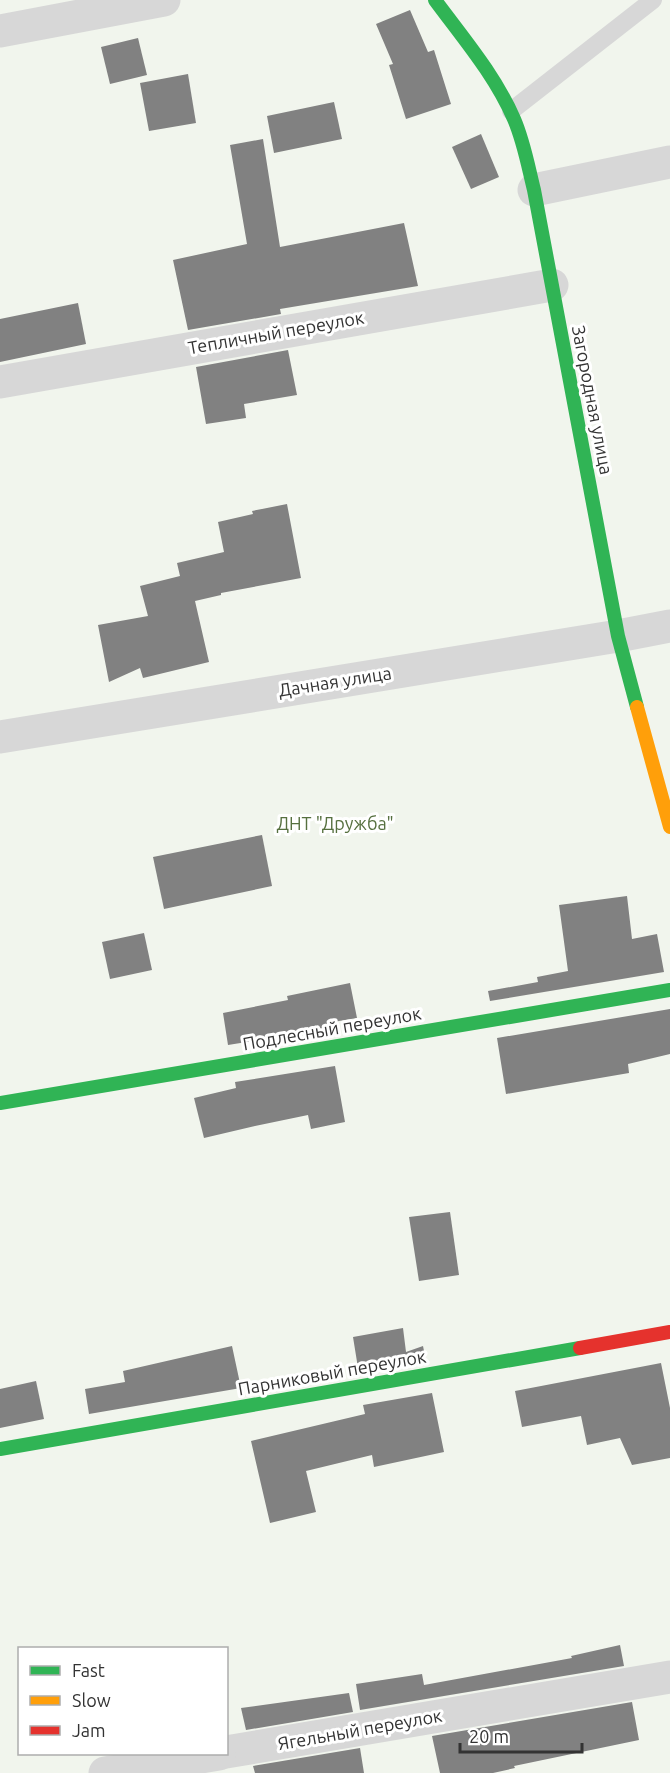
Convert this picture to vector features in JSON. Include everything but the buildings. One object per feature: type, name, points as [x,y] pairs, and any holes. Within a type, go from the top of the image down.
[{"type":"street","points":[[0,31],[164,0]]},
{"type":"street","name":"Загородная улица","points":[[435,0],[484,68],[511,111],[522,140],[534,190],[618,636],[670,827]]},
{"type":"street","points":[[534,190],[670,162]]},
{"type":"street","name":"Тепличный переулок","points":[[0,382],[552,285]]},
{"type":"street","name":"Дачная улица","points":[[0,737],[670,626]]},
{"type":"street","name":"Подлесный переулок","points":[[0,1103],[670,990]]},
{"type":"street","name":"Парниковый переулок","points":[[0,1449],[670,1332]]},
{"type":"street","name":"Ягельный переулок","points":[[228,1752],[670,1677]]},
{"type":"street","points":[[105,1773],[213,1755]]},
{"type":"lane","points":[[511,111],[653,0]]},
{"type":"green space","name":"ДНТ \"Дружба\"","points":[[0,0],[670,0],[670,1773],[0,1773]]},
{"type":"traffic: fast","points":[[435,0],[498,87],[514,119],[523,145],[534,190],[618,636],[637,707]]},
{"type":"traffic: fast","points":[[0,1103],[670,990]]},
{"type":"traffic: fast","points":[[0,1449],[580,1348]]},
{"type":"traffic: slow","points":[[637,707],[670,827]]},
{"type":"traffic: jam","points":[[580,1348],[670,1332]]}]
